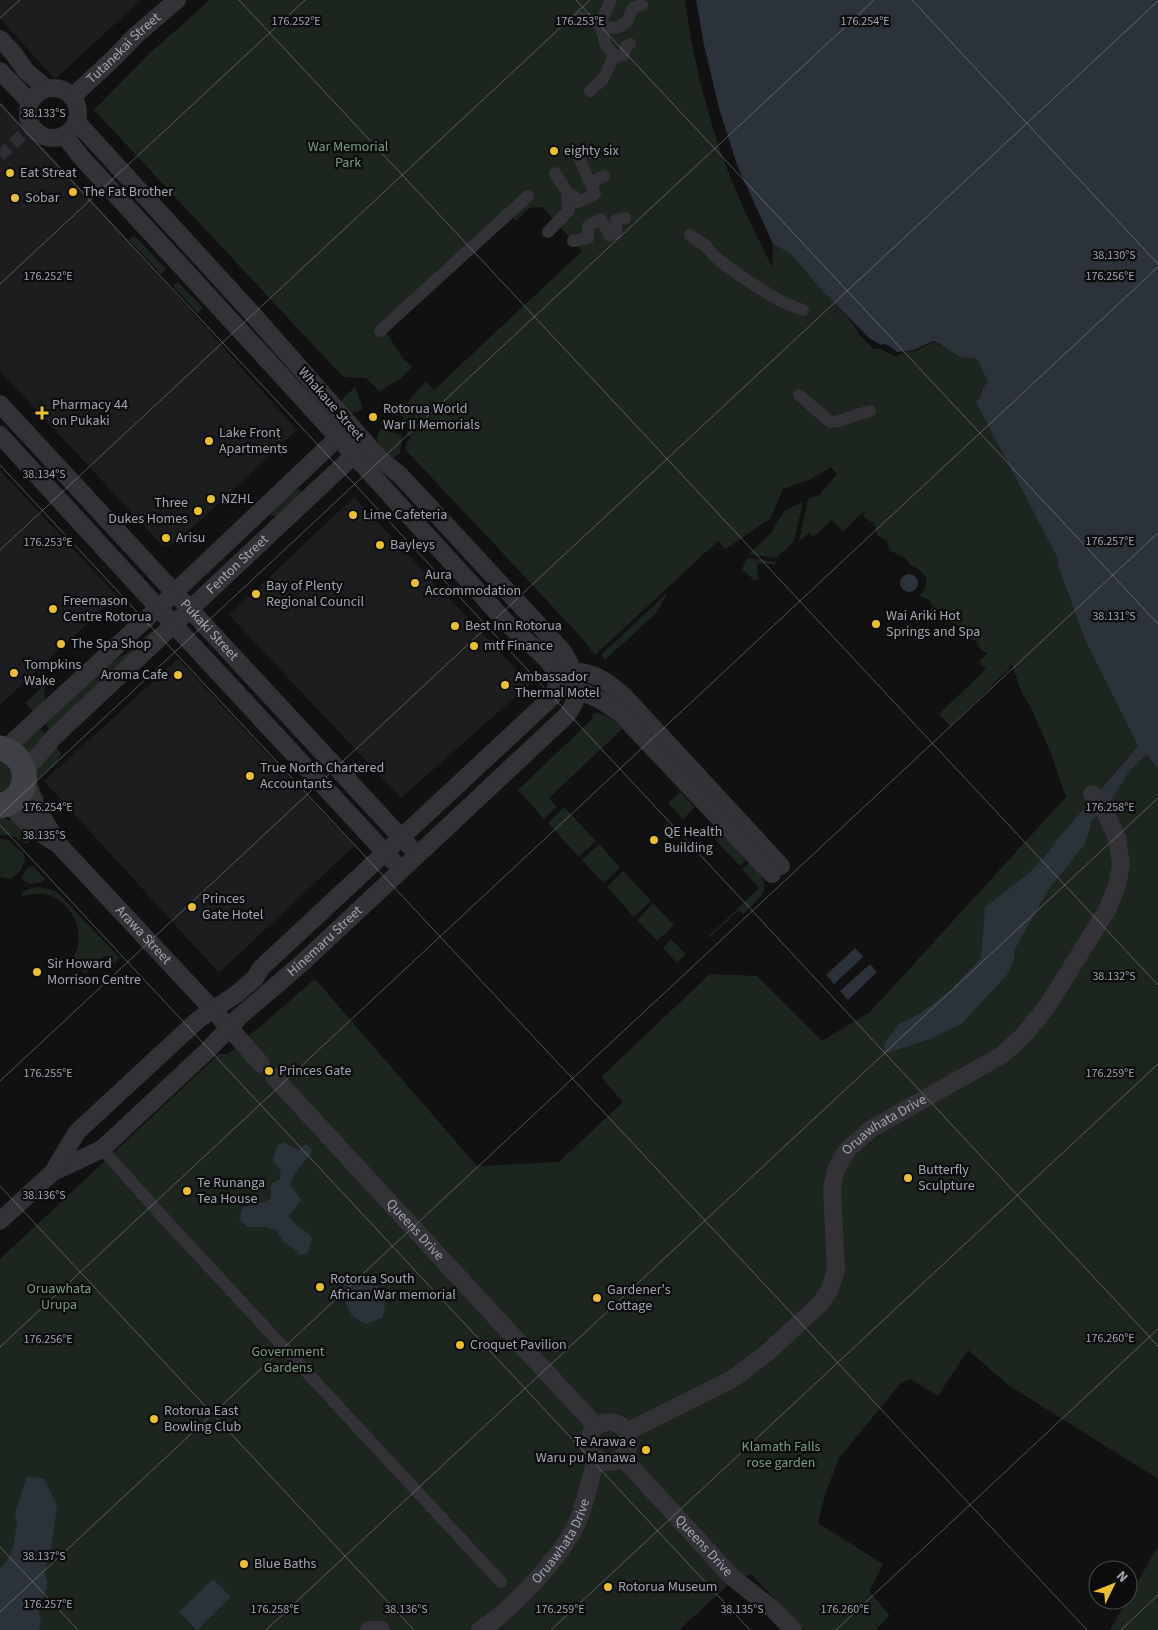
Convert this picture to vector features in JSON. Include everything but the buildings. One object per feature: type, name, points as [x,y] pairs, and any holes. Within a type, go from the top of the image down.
[{"type":"main road","points":[[2,748],[14,754],[21,762],[24,777],[22,790],[16,798],[4,805]]},
{"type":"street","name":"Tutanekai Street","points":[[72,97],[136,35],[177,0]]},
{"type":"street","points":[[611,0],[600,24],[606,46],[616,56]]},
{"type":"street","points":[[590,91],[602,78],[613,58],[624,55],[628,45],[621,34],[634,7],[642,5]]},
{"type":"street","points":[[581,17],[617,28],[627,21]]},
{"type":"street","points":[[0,39],[26,71],[46,88]]},
{"type":"street","points":[[0,71],[30,102]]},
{"type":"street","points":[[46,88],[61,89],[72,97],[77,105],[78,113],[74,127],[64,135],[55,138],[39,134],[33,128],[28,116],[30,102],[39,91],[46,88]]},
{"type":"street","name":"Whakaue Street","points":[[76,121],[248,309],[351,439],[517,633],[553,668]]},
{"type":"street","name":"Whakaue Street","points":[[64,135],[71,146],[351,439],[400,475],[533,617],[567,656],[577,690]]},
{"type":"street","points":[[555,173],[569,195],[573,195],[578,202],[595,194],[592,183],[577,153]]},
{"type":"street","points":[[592,183],[604,176]]},
{"type":"street","points":[[548,232],[569,210],[567,198],[569,195]]},
{"type":"street","points":[[380,331],[528,196]]},
{"type":"street","points":[[573,241],[588,238],[588,226],[601,219],[610,236],[616,233],[616,220],[625,218]]},
{"type":"street","points":[[690,235],[706,246],[713,255],[728,267],[754,285],[782,302],[802,310]]},
{"type":"street","points":[[799,395],[823,417],[832,422],[870,411]]},
{"type":"street","name":"Pukaki Street","points":[[0,404],[174,592],[189,611],[418,856]]},
{"type":"street","name":"Pukaki Street","points":[[0,435],[402,870]]},
{"type":"street","name":"Fenton Street","points":[[2,748],[158,608],[278,493],[351,439]]},
{"type":"street","name":"Fenton Street","points":[[24,777],[53,738],[189,611],[351,439]]},
{"type":"street","points":[[553,668],[589,673],[609,682],[777,870],[620,713],[609,705],[577,690],[557,686],[553,668]]},
{"type":"street","name":"Hinemaru Street","points":[[0,1221],[52,1172],[77,1132],[199,1019],[238,993],[255,978],[261,968],[556,693],[557,686]]},
{"type":"street","name":"Hinemaru Street","points":[[52,1172],[102,1150],[208,1050],[229,1027],[301,964],[418,856],[567,715],[575,702],[577,690]]},
{"type":"street","name":"Arawa Street","points":[[24,777],[36,808],[58,845],[229,1027]]},
{"type":"street","name":"Oruawhata Drive","points":[[626,1432],[734,1378],[767,1353],[821,1303],[830,1289],[836,1270],[832,1189],[836,1169],[848,1149],[871,1129],[1002,1055],[1035,1023],[1107,910],[1117,886],[1120,864],[1117,838],[1106,814],[1092,794]]},
{"type":"street","name":"Arawa Street","points":[[4,805],[58,845]]},
{"type":"street","points":[[229,1027],[261,1064]]},
{"type":"street","name":"Queens Drive","points":[[274,1078],[596,1426]]},
{"type":"street","points":[[102,1150],[501,1582]]},
{"type":"street","points":[[607,1422],[618,1424],[626,1432],[629,1443],[622,1457],[616,1461],[609,1462],[596,1458],[592,1454],[589,1436],[596,1426],[607,1422]]},
{"type":"street","name":"Queens Drive","points":[[622,1457],[732,1577],[775,1611],[793,1630]]},
{"type":"street","name":"Oruawhata Drive","points":[[480,1630],[499,1616],[533,1583],[570,1536],[581,1512],[596,1458]]},
{"type":"street","points":[[369,1630],[380,1630]]},
{"type":"shaded area","points":[[0,0],[141,0],[55,79],[0,19]]},
{"type":"shaded area","points":[[696,0],[1158,0],[1158,768],[1146,755],[1129,772],[1110,802],[1092,821],[1085,844],[1048,890],[1015,949],[1014,959],[1007,975],[963,1023],[930,1039],[884,1054],[884,1044],[899,1024],[919,1014],[951,990],[981,958],[985,907],[1024,877],[1042,860],[1138,746],[1085,640],[1059,568],[1057,557],[976,402],[980,397],[983,387],[988,382],[980,364],[975,359],[961,357],[933,341],[914,350],[897,352],[885,344],[881,345],[869,338],[820,288],[790,253],[773,244],[737,165],[719,108],[704,45]]},
{"type":"shaded area","points":[[0,101],[89,197],[297,430],[176,543],[171,545],[164,545],[159,542],[0,371]]},
{"type":"shaded area","points":[[0,470],[117,596],[0,705]]},
{"type":"shaded area","points":[[354,497],[530,684],[401,798],[229,615]]},
{"type":"shaded area","points":[[905,574],[913,574],[918,579],[916,590],[905,592],[900,587],[900,579]]},
{"type":"shaded area","points":[[178,659],[354,846],[219,973],[44,781]]},
{"type":"shaded area","points":[[855,948],[863,957],[834,984],[826,975]]},
{"type":"shaded area","points":[[870,964],[877,972],[848,1000],[840,991]]},
{"type":"shaded area","points":[[283,1142],[298,1150],[306,1144],[311,1148],[312,1152],[295,1173],[290,1184],[301,1200],[289,1216],[295,1224],[313,1239],[306,1254],[299,1255],[281,1239],[278,1231],[266,1227],[248,1227],[239,1219],[243,1207],[264,1202],[271,1198],[271,1184],[280,1179],[281,1172],[273,1160],[277,1146]]},
{"type":"shaded area","points":[[344,1279],[369,1283],[380,1288],[385,1300],[382,1318],[366,1324],[353,1316],[347,1306]]},
{"type":"shaded area","points":[[27,1476],[44,1479],[57,1505],[51,1550],[44,1573],[47,1587],[39,1606],[41,1625],[39,1630],[0,1630],[0,1570],[13,1548],[17,1524],[15,1513]]},
{"type":"shaded area","points":[[213,1579],[231,1597],[197,1630],[179,1612]]},
{"type":"green space","name":"Government Gardens","points":[[210,0],[685,0],[696,63],[719,146],[736,192],[772,267],[773,243],[790,251],[853,324],[861,337],[874,349],[880,349],[896,357],[903,352],[916,351],[932,342],[961,357],[977,360],[988,382],[982,387],[979,398],[1057,557],[1059,568],[1085,640],[1138,746],[1102,787],[1110,802],[1129,772],[1146,755],[1158,768],[1158,1479],[1008,1385],[968,1350],[938,1396],[910,1379],[901,1383],[839,1458],[825,1495],[818,1523],[883,1564],[869,1591],[890,1616],[875,1630],[804,1630],[751,1574],[729,1584],[679,1630],[0,1630],[0,1259],[219,1054],[228,1054],[315,979],[477,1166],[559,1162],[623,1102],[601,1077],[710,974],[757,976],[822,1041],[870,1012],[1066,797],[1050,751],[1032,710],[1021,691],[1011,662],[1009,669],[950,726],[939,714],[986,669],[979,662],[987,653],[981,650],[976,641],[965,636],[960,626],[949,622],[945,613],[934,609],[929,600],[919,596],[926,586],[924,575],[905,559],[889,550],[887,541],[877,535],[874,523],[865,518],[863,512],[843,531],[832,520],[813,537],[809,533],[799,541],[808,499],[819,495],[837,474],[831,467],[809,480],[783,489],[770,519],[726,549],[718,541],[595,655],[582,638],[405,449],[411,437],[407,435],[408,423],[399,413],[426,382],[434,390],[582,251],[542,207],[529,208],[516,221],[510,215],[386,332],[404,360],[412,367],[399,380],[380,392],[366,378],[343,377],[94,110],[151,52]]},
{"type":"green space","points":[[134,235],[166,269],[161,274],[129,240]]},
{"type":"green space","points":[[178,282],[203,308],[198,313],[173,286]]},
{"type":"green space","points":[[355,387],[363,408],[358,412],[351,413],[337,404]]},
{"type":"green space","points":[[381,429],[402,435],[400,453],[395,457],[390,457],[379,444],[377,437]]},
{"type":"green space","points":[[298,489],[304,495],[282,516],[266,515],[290,493]]},
{"type":"green space","points":[[803,502],[794,541],[776,558],[749,554],[770,534],[785,510]]},
{"type":"green space","points":[[747,558],[777,562],[775,564],[758,563],[759,580],[754,580],[742,569]]},
{"type":"green space","points":[[668,592],[656,613],[604,661],[602,654]]},
{"type":"green space","points":[[161,628],[51,731],[43,722],[101,669],[124,655],[155,629]]},
{"type":"green space","points":[[44,685],[44,700],[35,713],[25,703]]},
{"type":"green space","points":[[594,713],[610,718],[622,729],[549,798],[557,807],[544,819],[518,790],[591,720]]},
{"type":"green space","points":[[38,726],[47,736],[28,757],[21,743]]},
{"type":"green space","points":[[55,745],[61,754],[59,758],[37,781],[45,798],[41,800],[34,784],[36,768]]},
{"type":"green space","points":[[0,754],[16,781],[0,796]]},
{"type":"green space","points":[[680,792],[695,807],[683,819],[668,803]]},
{"type":"green space","points":[[564,807],[596,841],[579,857],[548,823]]},
{"type":"green space","points":[[0,817],[14,822],[35,836],[27,844],[11,835],[0,835]]},
{"type":"green space","points":[[709,823],[716,830],[718,827],[747,859],[740,866],[704,828]]},
{"type":"green space","points":[[0,839],[8,840],[24,854],[25,860],[21,870],[11,879],[0,877]]},
{"type":"green space","points":[[599,844],[620,867],[604,883],[582,860]]},
{"type":"green space","points":[[750,862],[762,878],[764,890],[762,895],[743,914],[739,910],[709,938],[759,888],[742,869]]},
{"type":"green space","points":[[33,866],[45,879],[34,884],[22,880],[28,868]]},
{"type":"green space","points":[[623,871],[651,901],[634,917],[607,887]]},
{"type":"green space","points":[[35,887],[50,889],[58,893],[120,958],[113,964],[105,956],[85,974],[72,960],[79,940],[76,923],[72,915],[61,901],[45,894],[21,896],[22,892]]},
{"type":"green space","points":[[653,903],[674,925],[657,941],[637,920]]},
{"type":"green space","points":[[671,939],[686,954],[677,963],[663,948]]},
{"type":"green space","points":[[1158,1546],[1158,1630],[1110,1630],[1121,1610],[1138,1610],[1138,1581]]},
{"type":"tunnel","points":[[0,156],[22,135],[33,128]]},
{"type":"place","name":"eighty six","points":[[554,151]]},
{"type":"place","name":"Eat Streat","points":[[10,173]]},
{"type":"place","name":"The Fat Brother","points":[[73,192]]},
{"type":"place","name":"Sobar","points":[[15,198]]},
{"type":"place","name":"Pharmacy 44 on Pukaki","points":[[42,413]]},
{"type":"place","name":"Rotorua World War II Memorials","points":[[373,417]]},
{"type":"place","name":"Lake Front Apartments","points":[[209,441]]},
{"type":"place","name":"NZHL","points":[[211,499]]},
{"type":"place","name":"Three Dukes Homes","points":[[198,511]]},
{"type":"place","name":"Lime Cafeteria","points":[[353,515]]},
{"type":"place","name":"Arisu","points":[[166,538]]},
{"type":"place","name":"Bayleys","points":[[380,545]]},
{"type":"place","name":"Aura Accommodation","points":[[415,583]]},
{"type":"place","name":"Bay of Plenty Regional Council","points":[[256,594]]},
{"type":"place","name":"Freemason Centre Rotorua","points":[[53,609]]},
{"type":"place","name":"Wai Ariki Hot Springs and Spa","points":[[876,624]]},
{"type":"place","name":"Best Inn Rotorua","points":[[455,626]]},
{"type":"place","name":"The Spa Shop","points":[[61,644]]},
{"type":"place","name":"mtf Finance","points":[[474,646]]},
{"type":"place","name":"Tompkins Wake","points":[[14,673]]},
{"type":"place","name":"Aroma Cafe","points":[[178,675]]},
{"type":"place","name":"Ambassador Thermal Motel","points":[[505,685]]},
{"type":"place","name":"True North Chartered Accountants","points":[[250,776]]},
{"type":"place","name":"QE Health Building","points":[[654,840]]},
{"type":"place","name":"Princes Gate Hotel","points":[[192,907]]},
{"type":"place","name":"Sir Howard Morrison Centre","points":[[37,972]]},
{"type":"place","name":"Princes Gate","points":[[269,1071]]},
{"type":"place","name":"Butterfly Sculpture","points":[[908,1178]]},
{"type":"place","name":"Te Runanga Tea House","points":[[187,1191]]},
{"type":"place","name":"Rotorua South African War memorial","points":[[320,1287]]},
{"type":"place","name":"Gardener's Cottage","points":[[597,1298]]},
{"type":"place","name":"Croquet Pavilion","points":[[460,1345]]},
{"type":"place","name":"Rotorua East Bowling Club","points":[[154,1419]]},
{"type":"place","name":"Te Arawa e Waru pu Manawa","points":[[646,1450]]},
{"type":"place","name":"Blue Baths","points":[[244,1564]]},
{"type":"place","name":"Rotorua Museum","points":[[608,1587]]},
{"type":"park label","name":"War Memorial Park","points":[[348,156]]},
{"type":"park label","name":"Oruawhata Urupa","points":[[59,1298]]},
{"type":"park label","name":"Klamath Falls rose garden","points":[[781,1455]]}]
